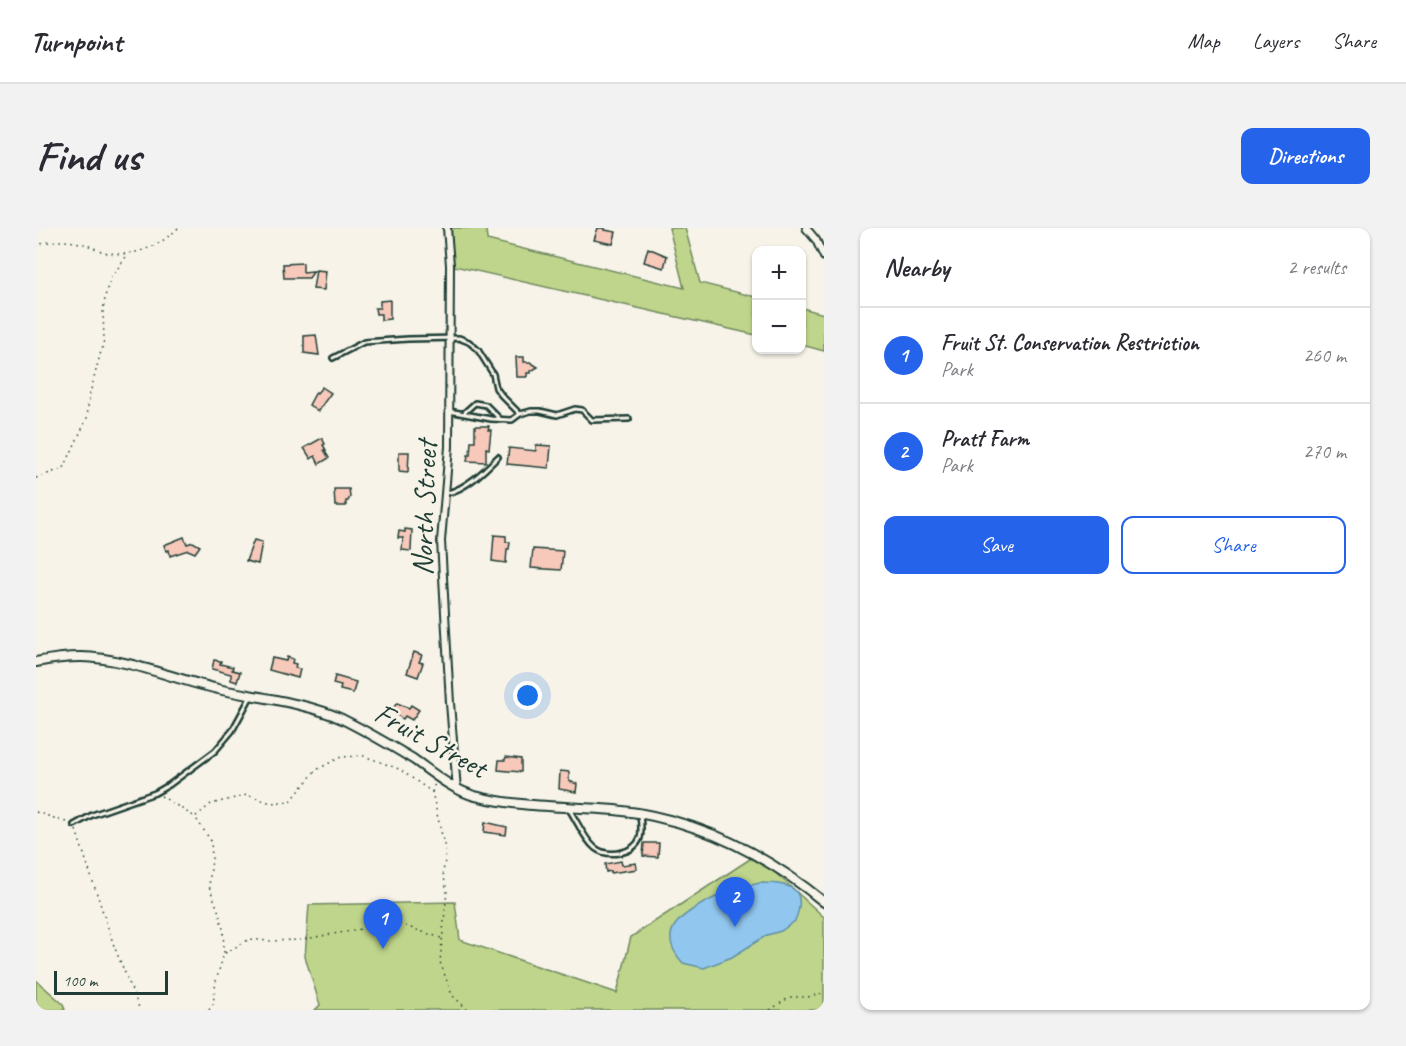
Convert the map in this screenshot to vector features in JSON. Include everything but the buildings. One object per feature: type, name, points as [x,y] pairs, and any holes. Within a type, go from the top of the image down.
[{"type":"street","name":"North Street","points":[[447,228],[450,265],[449,447],[441,541],[457,789]]},
{"type":"street","points":[[806,228],[816,240],[824,257]]},
{"type":"street","points":[[816,240],[824,241]]},
{"type":"street","name":"Fruit Street","points":[[36,662],[56,658],[97,659],[320,711],[398,750],[457,789],[492,800],[548,807],[639,813],[684,823],[741,847],[806,887],[824,902]]},
{"type":"lane","points":[[333,358],[364,342],[459,338],[469,342],[478,350],[493,374],[496,388],[519,414]]},
{"type":"lane","points":[[464,412],[476,403],[486,405],[501,420]]},
{"type":"lane","points":[[449,411],[512,420],[519,414],[531,411],[556,415],[575,409],[582,410],[592,420],[629,419]]},
{"type":"lane","points":[[445,493],[455,491],[471,481],[498,457]]},
{"type":"lane","points":[[74,825],[92,815],[155,793],[169,785],[214,751],[232,731],[252,696]]},
{"type":"lane","points":[[568,807],[596,849],[609,854],[621,853],[634,848],[641,829],[639,813]]},
{"type":"path","points":[[36,246],[43,242],[65,242],[85,244],[108,253],[128,254],[155,246],[178,228]]},
{"type":"path","points":[[36,478],[64,468],[87,417],[89,397],[104,340],[106,292],[111,278],[128,254]]},
{"type":"path","points":[[195,817],[211,804],[247,795],[271,803],[291,801],[316,770],[341,757],[364,756],[399,769],[432,792],[446,853],[443,873],[447,891],[440,963],[452,995],[468,1010]]},
{"type":"path","points":[[155,793],[172,801],[195,817],[211,841],[209,886],[223,929],[224,953],[216,981],[213,1004],[209,1010]]},
{"type":"path","points":[[36,812],[74,825],[114,946],[140,1010]]},
{"type":"path","points":[[224,953],[250,939],[299,940],[396,923],[441,938]]},
{"type":"path","points":[[770,1010],[790,997],[808,997],[824,993]]},
{"type":"green space","points":[[449,228],[486,228],[487,240],[684,288],[669,228],[685,228],[700,283],[752,296],[752,334],[450,265]]},
{"type":"green space","points":[[806,309],[824,314],[824,351],[806,346]]},
{"type":"green space","points":[[756,855],[824,917],[824,1010],[315,1010],[320,1005],[305,957],[309,905],[455,902],[460,940],[617,993],[631,937]]},
{"type":"green space","points":[[36,980],[63,1004],[65,1010],[36,1010]]},
{"type":"water","points":[[760,883],[779,884],[793,889],[799,900],[795,921],[732,957],[704,968],[683,963],[671,943],[674,926],[680,919],[698,906],[730,890]]},
{"type":"place","name":"Pratt Farm","points":[[735,927]]},
{"type":"place","name":"Fruit St. Conservation Restriction","points":[[383,949]]}]
